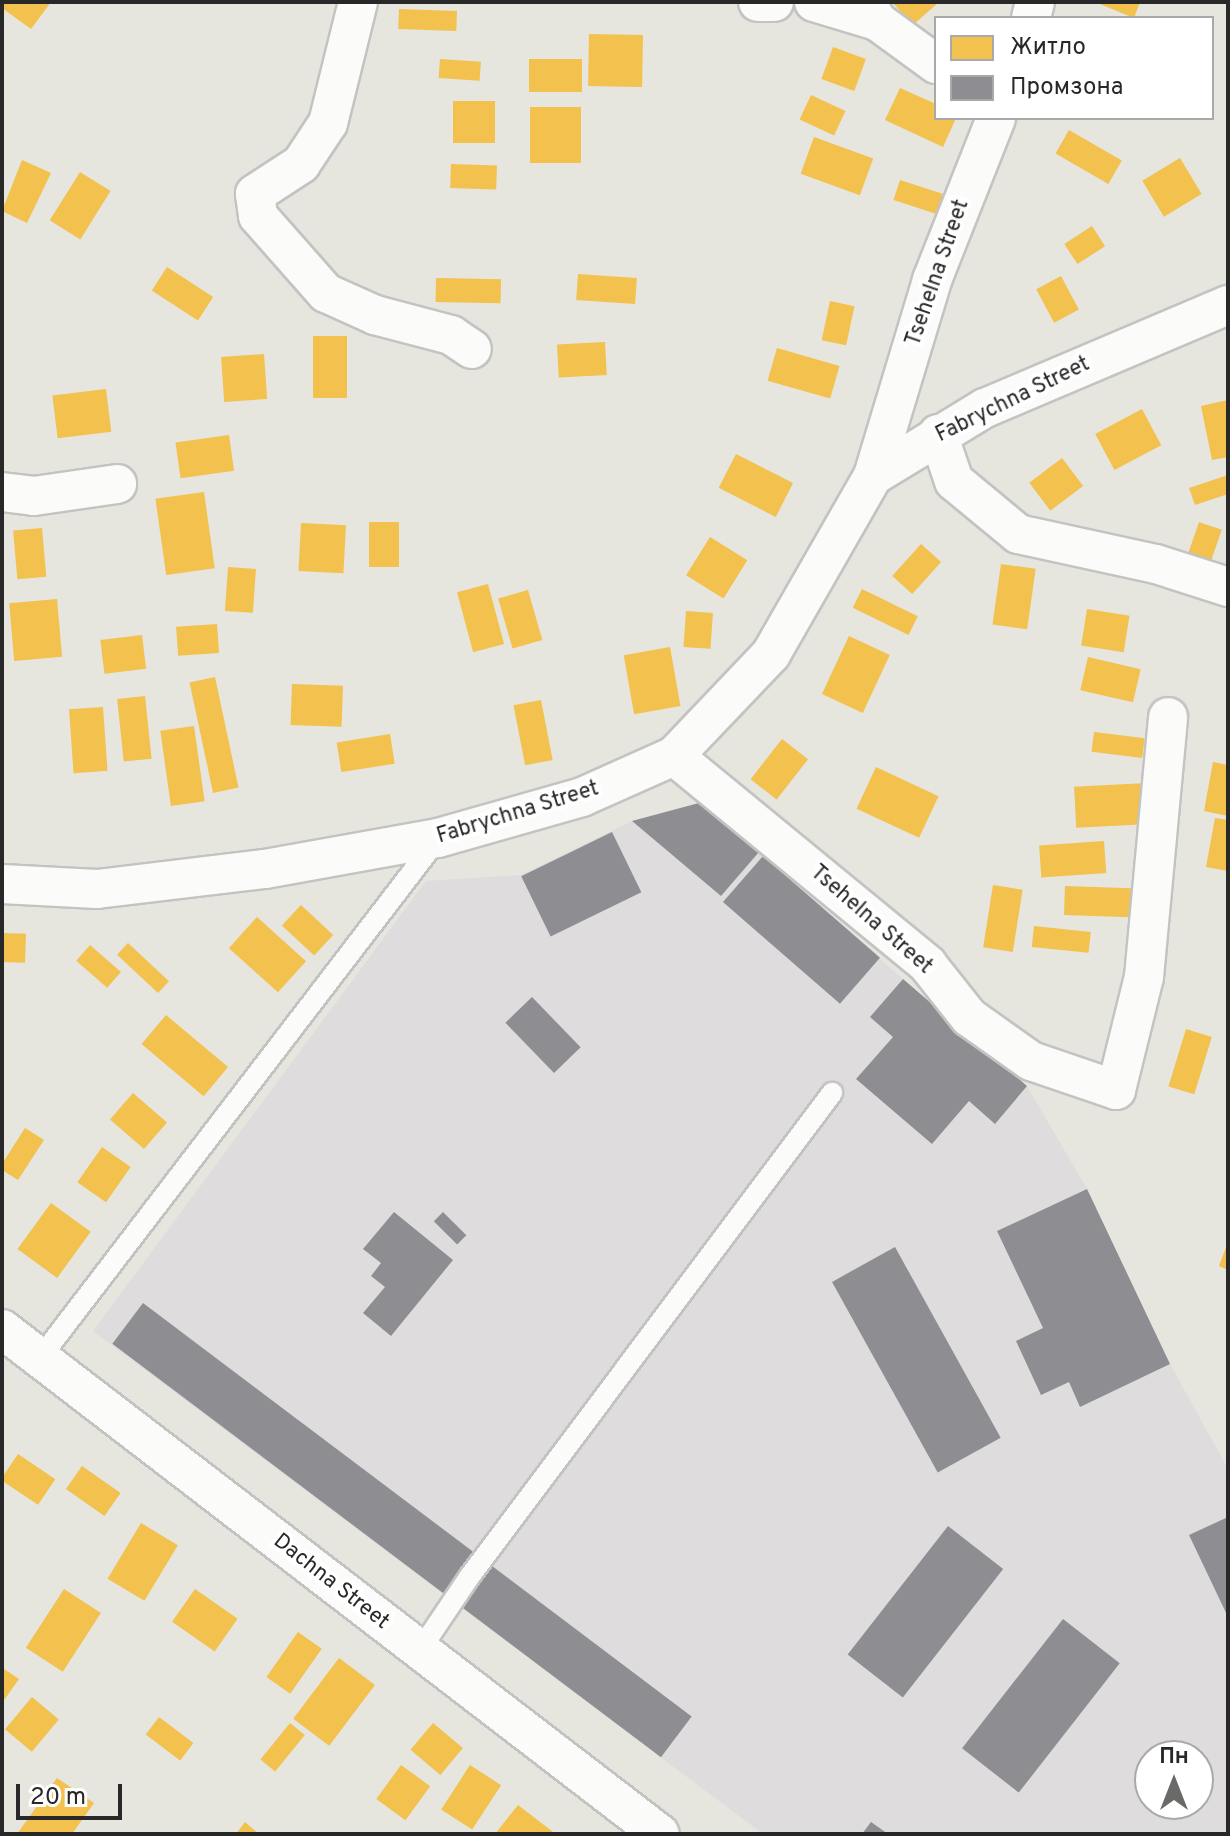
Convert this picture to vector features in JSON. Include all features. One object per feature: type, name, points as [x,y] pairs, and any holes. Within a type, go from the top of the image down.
[{"type":"street","points":[[358,2],[328,123],[301,164],[255,194],[258,216],[326,293],[375,315],[451,335],[472,349]]},
{"type":"street","points":[[758,2],[774,2]]},
{"type":"street","points":[[814,2],[871,11],[934,62]]},
{"type":"street","name":"Tsehelna Street","points":[[873,476],[932,280],[995,120]]},
{"type":"street","name":"Fabrychna Street","points":[[2,884],[97,889],[265,869],[438,838],[582,797],[674,756],[771,654],[873,476],[985,408],[1228,305]]},
{"type":"street","points":[[938,434],[954,481],[1018,534],[1156,564],[1228,587]]},
{"type":"street","points":[[2,492],[34,496],[117,484]]},
{"type":"street","name":"Tsehelna Street","points":[[674,756],[927,964],[969,1017],[1031,1061],[1116,1090],[1144,977],[1168,717]]},
{"type":"street","name":"Dachna Street","points":[[2,1329],[660,1834]]},
{"type":"lane","points":[[40,1358],[438,838]]},
{"type":"lane","points":[[420,1650],[470,1576],[832,1093]]},
{"type":"shaded area","points":[[699,803],[1027,1086],[1087,1189],[1170,1364],[1228,1469],[1228,1834],[763,1834],[93,1331],[426,881],[521,875],[632,821]]},
{"type":"building: Житло","points":[[2,2],[51,2],[31,29],[2,8]]},
{"type":"building: Житло","points":[[892,2],[939,2],[913,25]]},
{"type":"building: Житло","points":[[1095,2],[1140,2],[1135,16]]},
{"type":"building: Житло","points":[[399,9],[457,11],[456,31],[398,29]]},
{"type":"building: Житло","points":[[589,34],[643,35],[642,87],[588,86]]},
{"type":"building: Житло","points":[[833,47],[866,59],[854,91],[821,79]]},
{"type":"building: Житло","points":[[440,59],[481,62],[480,81],[439,78]]},
{"type":"building: Житло","points":[[529,59],[582,59],[582,92],[529,92]]},
{"type":"building: Житло","points":[[900,88],[934,103],[934,120],[955,120],[943,147],[885,120]]},
{"type":"building: Житло","points":[[811,95],[845,111],[834,136],[800,119]]},
{"type":"building: Житло","points":[[453,101],[495,101],[495,143],[453,143]]},
{"type":"building: Житло","points":[[530,107],[581,107],[581,163],[530,163]]},
{"type":"building: Житло","points":[[1069,130],[1122,160],[1108,184],[1056,153]]},
{"type":"building: Житло","points":[[814,137],[873,159],[860,195],[801,174]]},
{"type":"building: Житло","points":[[1180,158],[1202,194],[1164,217],[1142,181]]},
{"type":"building: Житло","points":[[22,160],[51,173],[27,223],[2,211]]},
{"type":"building: Житло","points":[[451,164],[497,166],[496,190],[450,188]]},
{"type":"building: Житло","points":[[80,172],[111,191],[80,239],[50,220]]},
{"type":"building: Житло","points":[[900,180],[945,195],[938,214],[894,200]]},
{"type":"building: Житло","points":[[1092,226],[1105,246],[1077,264],[1064,244]]},
{"type":"building: Житло","points":[[167,267],[213,297],[198,320],[152,290]]},
{"type":"building: Житло","points":[[578,274],[637,278],[635,304],[576,300]]},
{"type":"building: Житло","points":[[1061,276],[1079,310],[1054,323],[1036,289]]},
{"type":"building: Житло","points":[[436,278],[501,279],[501,303],[436,302]]},
{"type":"building: Житло","points":[[830,301],[854,306],[846,345],[822,340]]},
{"type":"building: Житло","points":[[313,336],[347,336],[347,398],[313,398]]},
{"type":"building: Житло","points":[[605,342],[607,375],[559,377],[557,345]]},
{"type":"building: Житло","points":[[777,348],[839,366],[830,399],[768,381]]},
{"type":"building: Житло","points":[[264,354],[267,399],[224,402],[221,357]]},
{"type":"building: Житло","points":[[106,389],[111,432],[58,438],[52,396]]},
{"type":"building: Житло","points":[[1228,400],[1228,457],[1212,460],[1201,406]]},
{"type":"building: Житло","points":[[1142,409],[1161,445],[1114,470],[1095,434]]},
{"type":"building: Житло","points":[[229,435],[234,471],[181,478],[176,443]]},
{"type":"building: Житло","points":[[736,454],[793,483],[776,517],[719,488]]},
{"type":"building: Житло","points":[[1062,458],[1083,486],[1050,511],[1029,483]]},
{"type":"building: Житло","points":[[1228,475],[1228,494],[1195,505],[1189,488]]},
{"type":"building: Житло","points":[[204,492],[215,568],[166,575],[155,499]]},
{"type":"building: Житло","points":[[369,522],[399,522],[399,567],[369,567]]},
{"type":"building: Житло","points":[[1199,522],[1222,530],[1209,567],[1186,559]]},
{"type":"building: Житло","points":[[301,523],[346,525],[343,573],[298,571]]},
{"type":"building: Житло","points":[[42,528],[46,577],[17,579],[13,531]]},
{"type":"building: Житло","points":[[710,537],[747,560],[723,598],[686,575]]},
{"type":"building: Житло","points":[[921,544],[941,562],[912,594],[892,576]]},
{"type":"building: Житло","points":[[1001,564],[1036,569],[1027,629],[993,624]]},
{"type":"building: Житло","points":[[228,567],[256,569],[253,613],[225,611]]},
{"type":"building: Житло","points":[[488,584],[504,644],[473,652],[457,592]]},
{"type":"building: Житло","points":[[862,589],[918,616],[909,635],[853,608]]},
{"type":"building: Житло","points":[[528,590],[542,640],[513,649],[498,599]]},
{"type":"building: Житло","points":[[57,599],[62,657],[14,661],[9,603]]},
{"type":"building: Житло","points":[[1087,609],[1129,616],[1124,652],[1081,646]]},
{"type":"building: Житло","points":[[686,611],[713,613],[710,649],[683,647]]},
{"type":"building: Житло","points":[[217,624],[219,653],[178,656],[176,627]]},
{"type":"building: Житло","points":[[142,635],[146,669],[104,674],[100,640]]},
{"type":"building: Житло","points":[[849,636],[890,655],[863,713],[822,694]]},
{"type":"building: Житло","points":[[670,647],[680,706],[634,714],[624,655]]},
{"type":"building: Житло","points":[[1088,657],[1141,669],[1133,702],[1080,690]]},
{"type":"building: Житло","points":[[215,677],[238,788],[213,793],[190,682]]},
{"type":"building: Житло","points":[[292,684],[343,686],[342,727],[291,725]]},
{"type":"building: Житло","points":[[145,696],[152,759],[124,762],[117,699]]},
{"type":"building: Житло","points":[[541,700],[553,760],[525,765],[514,705]]},
{"type":"building: Житло","points":[[103,707],[107,771],[74,773],[69,709]]},
{"type":"building: Житло","points":[[194,726],[205,801],[171,806],[160,731]]},
{"type":"building: Житло","points":[[1094,732],[1145,738],[1142,758],[1092,752]]},
{"type":"building: Житло","points":[[390,734],[395,764],[341,772],[337,742]]},
{"type":"building: Житло","points":[[782,739],[808,759],[777,800],[751,779]]},
{"type":"building: Житло","points":[[1213,762],[1228,765],[1228,816],[1204,811]]},
{"type":"building: Житло","points":[[876,767],[939,796],[919,838],[857,809]]},
{"type":"building: Житло","points":[[1147,783],[1149,824],[1076,828],[1074,787]]},
{"type":"building: Житло","points":[[1215,818],[1228,820],[1228,871],[1206,867]]},
{"type":"building: Житло","points":[[1104,841],[1106,873],[1041,877],[1039,846]]},
{"type":"building: Житло","points":[[993,885],[1023,890],[1013,952],[983,947]]},
{"type":"building: Житло","points":[[1065,886],[1131,888],[1130,917],[1064,915]]},
{"type":"building: Житло","points":[[301,905],[333,935],[314,955],[282,925]]},
{"type":"building: Житло","points":[[257,917],[306,961],[278,992],[229,948]]},
{"type":"building: Житло","points":[[1034,926],[1091,932],[1088,953],[1032,947]]},
{"type":"building: Житло","points":[[2,933],[26,934],[25,963],[2,962]]},
{"type":"building: Житло","points":[[128,943],[169,981],[158,993],[117,955]]},
{"type":"building: Житло","points":[[90,945],[121,972],[107,988],[76,961]]},
{"type":"building: Житло","points":[[166,1015],[228,1067],[204,1096],[142,1044]]},
{"type":"building: Житло","points":[[1186,1029],[1212,1037],[1194,1094],[1168,1086]]},
{"type":"building: Житло","points":[[133,1093],[167,1123],[144,1149],[110,1119]]},
{"type":"building: Житло","points":[[25,1128],[44,1140],[18,1180],[2,1170],[2,1164]]},
{"type":"building: Житло","points":[[102,1147],[131,1167],[106,1202],[77,1182]]},
{"type":"building: Житло","points":[[51,1203],[91,1232],[57,1278],[17,1249]]},
{"type":"building: Житло","points":[[1228,1242],[1228,1270],[1219,1266]]},
{"type":"building: Житло","points":[[18,1454],[55,1479],[38,1505],[2,1481]]},
{"type":"building: Житло","points":[[82,1466],[121,1493],[104,1516],[66,1489]]},
{"type":"building: Житло","points":[[141,1523],[178,1545],[144,1601],[108,1579]]},
{"type":"building: Житло","points":[[64,1589],[101,1613],[63,1672],[26,1648]]},
{"type":"building: Житло","points":[[195,1589],[238,1619],[215,1652],[172,1622]]},
{"type":"building: Житло","points":[[298,1632],[322,1649],[290,1694],[266,1677]]},
{"type":"building: Житло","points":[[339,1658],[375,1685],[329,1746],[293,1719]]},
{"type":"building: Житло","points":[[4,1669],[19,1679],[2,1703],[2,1672]]},
{"type":"building: Житло","points":[[32,1697],[59,1719],[32,1752],[5,1729]]},
{"type":"building: Житло","points":[[159,1717],[193,1743],[180,1760],[146,1735]]},
{"type":"building: Житло","points":[[290,1723],[305,1735],[275,1771],[260,1760]]},
{"type":"building: Житло","points":[[433,1723],[463,1748],[440,1775],[411,1750]]},
{"type":"building: Житло","points":[[401,1765],[430,1786],[405,1820],[376,1799]]},
{"type":"building: Житло","points":[[470,1765],[501,1785],[472,1830],[441,1809]]},
{"type":"building: Житло","points":[[57,1778],[94,1803],[72,1834],[17,1834]]},
{"type":"building: Житло","points":[[518,1805],[553,1832],[495,1834]]},
{"type":"building: Житло","points":[[245,1822],[259,1834],[236,1834]]},
{"type":"building: Промзона","points":[[699,803],[759,852],[721,896],[632,821]]},
{"type":"building: Промзона","points":[[612,832],[641,892],[551,936],[521,876]]},
{"type":"building: Промзона","points":[[763,856],[880,958],[840,1004],[723,902]]},
{"type":"building: Промзона","points":[[903,979],[1027,1086],[995,1124],[969,1101],[932,1144],[856,1079],[893,1037],[870,1017]]},
{"type":"building: Промзона","points":[[532,997],[581,1047],[554,1073],[505,1023]]},
{"type":"building: Промзона","points":[[1087,1189],[1170,1364],[1080,1407],[1069,1382],[1041,1395],[1016,1341],[1043,1328],[997,1231]]},
{"type":"building: Промзона","points":[[394,1212],[453,1260],[391,1336],[363,1313],[385,1287],[371,1276],[381,1263],[363,1249]]},
{"type":"building: Промзона","points":[[443,1212],[466,1235],[457,1245],[434,1221]]},
{"type":"building: Промзона","points":[[895,1247],[1001,1438],[938,1473],[832,1282]]},
{"type":"building: Промзона","points":[[143,1303],[692,1716],[661,1757],[112,1344]]},
{"type":"building: Промзона","points":[[1228,1517],[1228,1617],[1189,1535]]},
{"type":"building: Промзона","points":[[948,1526],[1003,1569],[903,1698],[848,1654]]},
{"type":"building: Промзона","points":[[1063,1619],[1120,1663],[1019,1793],[962,1748]]},
{"type":"building: Промзона","points":[[871,1822],[888,1834],[862,1834]]}]
